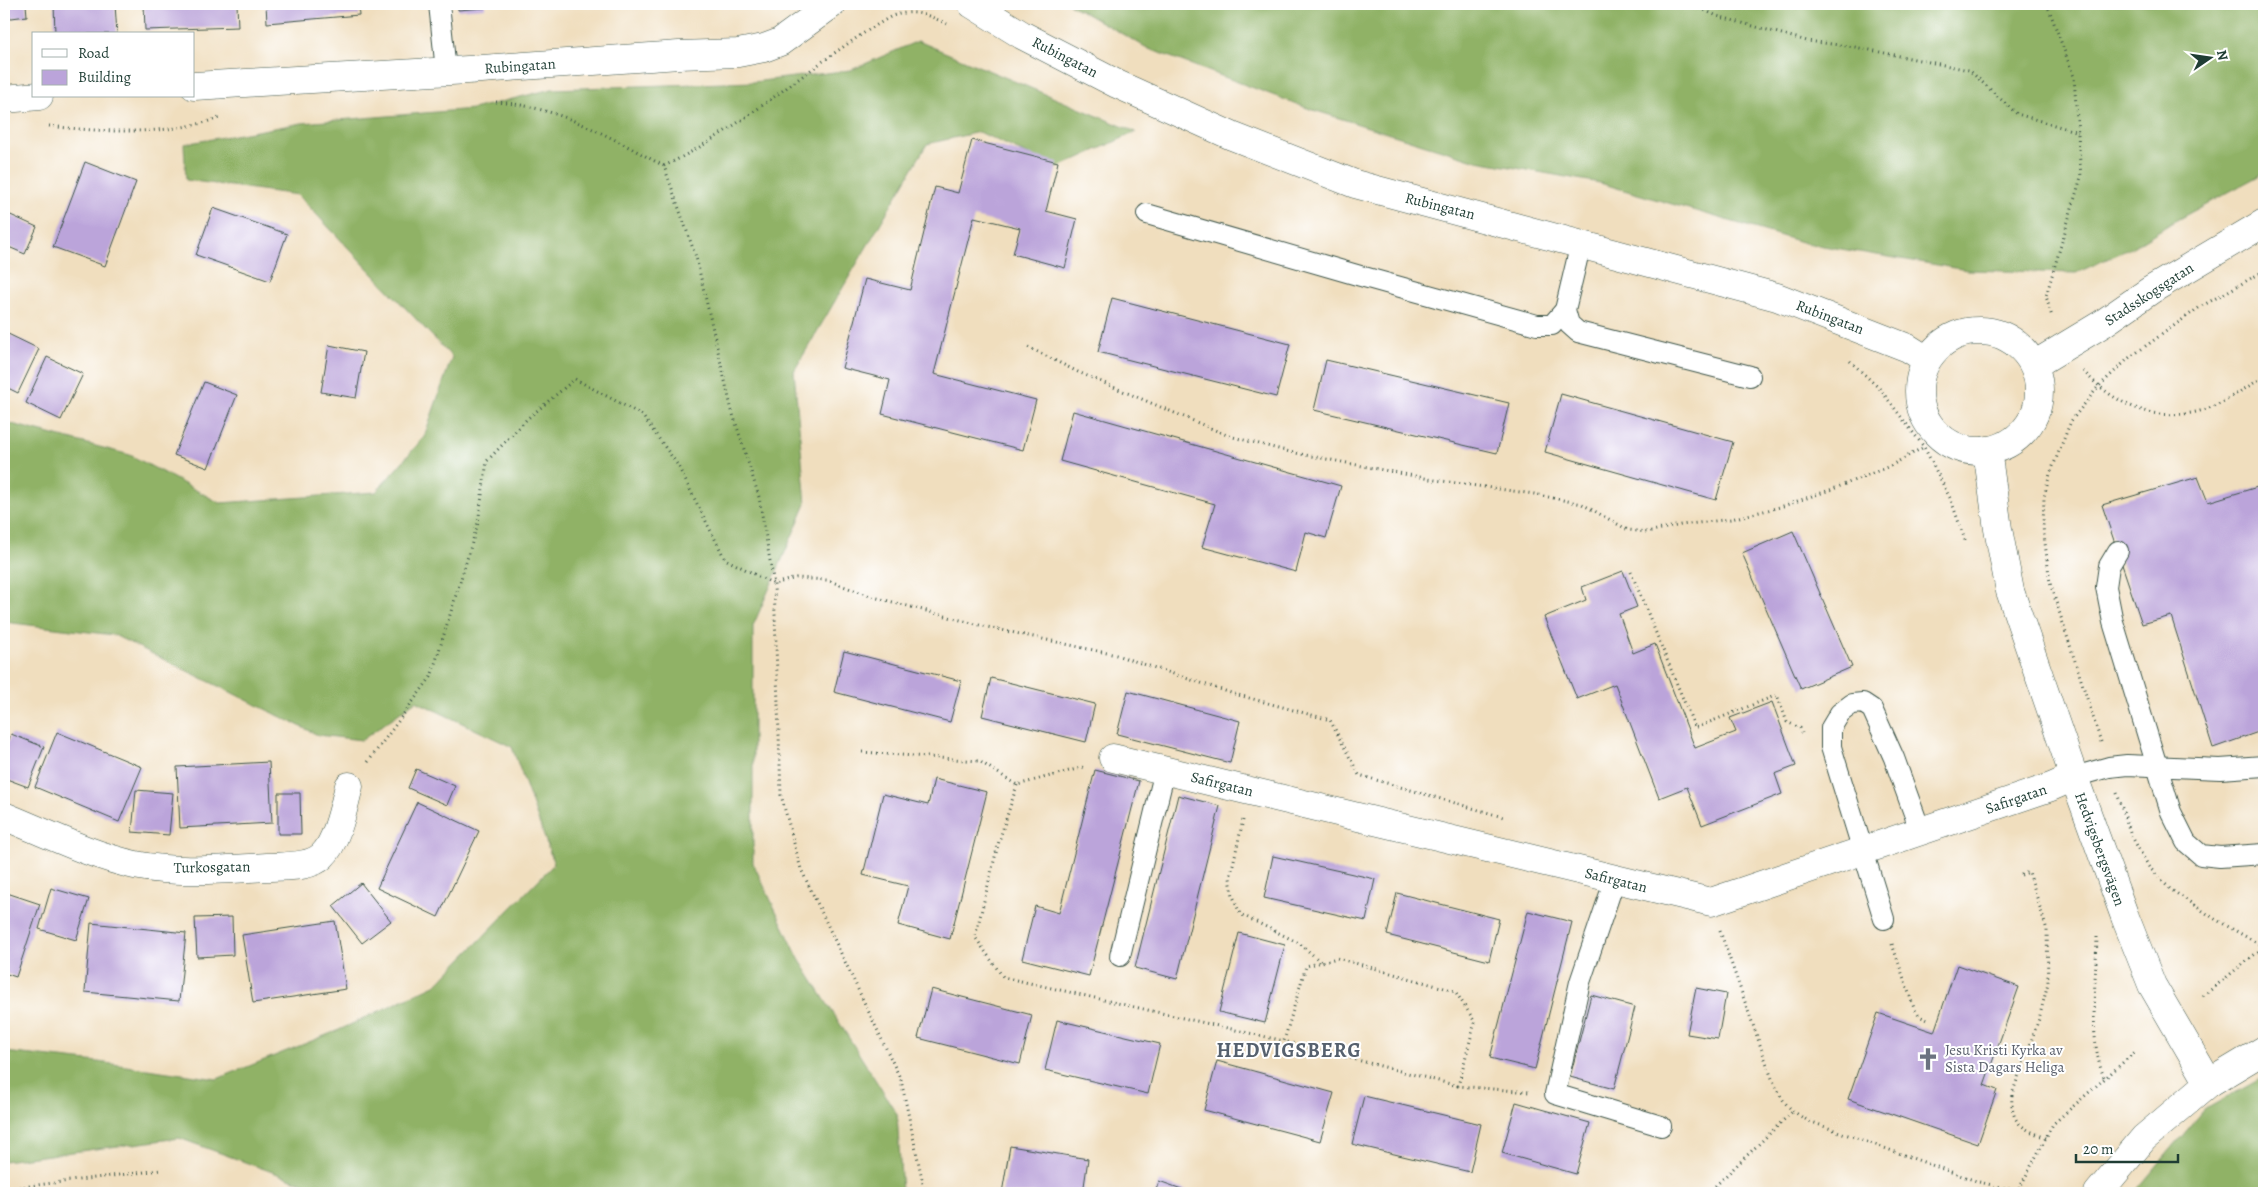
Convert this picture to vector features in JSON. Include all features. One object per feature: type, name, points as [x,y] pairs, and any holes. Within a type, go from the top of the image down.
[{"type":"street","name":"Rubingatan","points":[[195,86],[679,55],[738,53],[764,48],[780,42],[832,4]]},
{"type":"street","name":"Rubingatan","points":[[972,4],[1022,35],[1117,84],[1232,136],[1355,184],[1582,243],[1777,297],[1908,348],[1927,360]]},
{"type":"street","points":[[4,99],[32,97]]},
{"type":"street","name":"Stadsskogsgatan","points":[[2034,365],[2152,290],[2264,223]]},
{"type":"street","points":[[1977,331],[1997,334],[2010,340],[2022,350],[2034,365],[2038,399],[2031,420],[2017,437],[1998,448],[1977,451],[1956,447],[1939,436],[1922,410],[1920,380],[1927,360],[1948,339],[1957,335],[1977,331]]},
{"type":"street","name":"Hedvigsbergsvägen","points":[[1987,450],[1998,529],[2010,591],[2074,777],[2152,985],[2209,1083]]},
{"type":"street","name":"Safirgatan","points":[[1113,758],[1711,902],[2051,787],[2074,777]]},
{"type":"street","name":"Turkosgatan","points":[[4,816],[104,856],[136,865],[195,870],[301,865],[320,858],[327,850],[339,822],[349,786]]},
{"type":"street","points":[[2098,1193],[2144,1138],[2209,1083],[2264,1050]]},
{"type":"lane","points":[[439,4],[446,71]]},
{"type":"lane","points":[[1147,214],[1537,325],[1552,325],[1565,310],[1582,243]]},
{"type":"lane","points":[[1565,310],[1569,324],[1578,332],[1750,376]]},
{"type":"lane","points":[[2118,551],[2109,566],[2106,587],[2113,622],[2171,812],[2186,842],[2201,855],[2220,857],[2264,854]]},
{"type":"lane","points":[[1884,919],[1831,747],[1831,728],[1840,713],[1852,704],[1863,703],[1872,709],[1894,758],[1920,830]]},
{"type":"lane","points":[[2074,777],[2127,764],[2220,769],[2264,766]]},
{"type":"lane","points":[[1120,956],[1157,768]]},
{"type":"lane","points":[[1615,879],[1580,982],[1555,1094],[1661,1126]]},
{"type":"path","points":[[1691,4],[1717,16],[1807,41],[1855,46],[1969,70],[2017,114],[2078,132]]},
{"type":"path","points":[[2047,4],[2074,77],[2081,177],[2046,296],[2061,349],[2098,387],[2112,398],[2139,410],[2166,415],[2196,412],[2223,400],[2264,377]]},
{"type":"path","points":[[664,166],[685,156],[745,118],[892,16],[906,11],[926,14],[950,26]]},
{"type":"path","points":[[494,102],[548,110],[590,126],[664,166],[696,257],[732,411],[759,497],[774,584],[781,795],[801,868],[901,1080],[924,1193]]},
{"type":"path","points":[[44,126],[87,130],[166,129],[201,124],[225,116]]},
{"type":"path","points":[[1028,347],[1078,372],[1229,436],[1309,456],[1434,480],[1534,494],[1582,504],[1628,530],[1648,532],[1681,525],[1731,519],[1780,507],[1833,489],[1882,469],[1924,448]]},
{"type":"path","points":[[1849,361],[1880,389],[1924,448],[1951,500],[1967,545]]},
{"type":"path","points":[[349,786],[431,677],[478,523],[487,461],[527,419],[575,379],[642,415],[677,464],[725,559],[774,584]]},
{"type":"path","points":[[1631,572],[1695,728],[1777,695],[1787,722],[1800,728],[1804,737]]},
{"type":"path","points":[[862,752],[979,761],[1018,785],[1113,758]]},
{"type":"path","points":[[1018,785],[999,841],[975,936],[1003,977],[1284,1041],[1458,1086],[1555,1094]]},
{"type":"path","points":[[1251,791],[1238,836],[1230,878],[1233,896],[1240,914],[1299,943],[1322,962]]},
{"type":"path","points":[[2021,875],[2029,872],[2047,930],[2048,983],[2039,1019],[2012,1094],[2011,1106],[2017,1123],[2026,1130],[2046,1138]]},
{"type":"path","points":[[1884,919],[1914,1008],[1919,1016],[1930,1021]]},
{"type":"path","points":[[2097,931],[2095,1038],[2099,1066],[2104,1077]]},
{"type":"path","points":[[2203,996],[2264,947]]},
{"type":"path","points":[[1284,1041],[1306,966],[1337,958],[1455,991],[1475,1022],[1458,1086]]},
{"type":"path","points":[[2017,1193],[2053,1124],[2104,1077],[2136,1051]]},
{"type":"path","points":[[1708,1193],[1792,1112]]},
{"type":"path","points":[[4,1189],[161,1170]]},
{"type":"green space","points":[[1069,4],[2264,4],[2264,173],[2173,222],[2131,248],[2076,273],[1967,270],[1805,243],[1600,183],[1477,161],[1310,109],[1149,49]]},
{"type":"green space","points":[[918,41],[1136,132],[1057,168],[979,132],[927,144],[794,371],[806,504],[753,626],[753,863],[799,959],[897,1114],[902,1193],[330,1193],[179,1138],[4,1161],[4,1052],[98,1062],[217,1079],[339,1030],[437,984],[554,864],[512,747],[416,701],[362,740],[318,735],[114,635],[4,622],[4,422],[130,455],[220,503],[376,492],[424,437],[452,357],[298,195],[186,180],[184,144],[302,123],[473,109],[552,89],[753,82],[851,70]]},
{"type":"green space","points":[[2264,1077],[2264,1193],[2134,1193],[2204,1110]]},
{"type":"building","points":[[4,4],[26,4],[27,16],[4,19]]},
{"type":"building","points":[[54,4],[115,4],[117,32],[55,32]]},
{"type":"building","points":[[144,4],[237,4],[238,27],[145,30]]},
{"type":"building","points":[[266,4],[358,4],[359,15],[267,23]]},
{"type":"building","points":[[458,4],[485,4],[485,8],[458,10]]},
{"type":"building","points":[[972,140],[1058,162],[1046,211],[1077,219],[1065,268],[1013,254],[1020,228],[974,217],[934,374],[1036,400],[1023,450],[882,414],[890,380],[842,368],[865,279],[910,290],[935,187],[958,193]]},
{"type":"building","points":[[85,162],[136,182],[105,266],[53,247]]},
{"type":"building","points":[[213,208],[287,234],[270,281],[196,255]]},
{"type":"building","points":[[4,212],[37,227],[25,254],[4,245]]},
{"type":"building","points":[[1112,298],[1290,344],[1276,397],[1098,352]]},
{"type":"building","points":[[4,332],[39,349],[18,393],[4,386]]},
{"type":"building","points":[[329,345],[364,352],[356,398],[321,392]]},
{"type":"building","points":[[47,357],[83,374],[61,420],[26,403]]},
{"type":"building","points":[[1326,360],[1509,403],[1497,453],[1314,410]]},
{"type":"building","points":[[204,382],[237,395],[208,468],[174,455]]},
{"type":"building","points":[[1561,394],[1733,442],[1716,500],[1545,452]]},
{"type":"building","points":[[1073,411],[1341,486],[1326,538],[1306,532],[1296,572],[1202,547],[1215,504],[1060,461]]},
{"type":"building","points":[[2198,477],[2208,502],[2264,485],[2264,730],[2213,748],[2171,616],[2142,624],[2102,505]]},
{"type":"building","points":[[1793,531],[1852,667],[1801,689],[1742,553]]},
{"type":"building","points":[[1623,571],[1637,607],[1619,614],[1633,653],[1655,644],[1695,748],[1736,732],[1730,718],[1772,702],[1796,766],[1775,774],[1782,794],[1702,825],[1687,787],[1659,798],[1615,684],[1577,699],[1544,617],[1586,600],[1582,587]]},
{"type":"building","points":[[844,651],[961,681],[950,722],[834,692]]},
{"type":"building","points":[[991,678],[1095,704],[1086,742],[982,716]]},
{"type":"building","points":[[1128,691],[1240,721],[1230,763],[1117,734]]},
{"type":"building","points":[[57,732],[142,767],[119,822],[35,787]]},
{"type":"building","points":[[11,734],[44,747],[28,787],[4,778],[4,752]]},
{"type":"building","points":[[269,762],[272,823],[180,828],[177,767]]},
{"type":"building","points":[[416,769],[455,786],[447,805],[408,788]]},
{"type":"building","points":[[1095,770],[1139,781],[1089,976],[1022,959],[1035,906],[1059,913]]},
{"type":"building","points":[[934,779],[987,792],[950,939],[898,925],[908,886],[863,875],[883,794],[928,805]]},
{"type":"building","points":[[136,790],[173,793],[169,835],[132,832]]},
{"type":"building","points":[[278,793],[300,793],[301,834],[278,834]]},
{"type":"building","points":[[1178,795],[1220,806],[1177,979],[1135,968]]},
{"type":"building","points":[[417,802],[479,831],[438,917],[377,888]]},
{"type":"building","points":[[1273,856],[1375,879],[1366,921],[1264,898]]},
{"type":"building","points":[[361,883],[391,921],[362,943],[333,906]]},
{"type":"building","points":[[51,888],[89,899],[76,940],[39,929]]},
{"type":"building","points":[[4,892],[40,904],[16,977],[4,973]]},
{"type":"building","points":[[1397,893],[1499,919],[1489,961],[1387,935]]},
{"type":"building","points":[[1528,911],[1572,922],[1535,1069],[1490,1058]]},
{"type":"building","points":[[232,917],[233,955],[197,957],[195,918]]},
{"type":"building","points":[[335,921],[346,989],[253,1003],[242,935]]},
{"type":"building","points":[[91,923],[186,933],[179,1001],[85,992]]},
{"type":"building","points":[[1239,933],[1285,945],[1265,1023],[1219,1012]]},
{"type":"building","name":"Jesu Kristi Kyrka av Sista Dagars Heliga","points":[[1957,965],[2019,987],[1984,1085],[1997,1090],[1978,1144],[1848,1099],[1878,1013],[1934,1032]]},
{"type":"building","points":[[1696,988],[1726,994],[1718,1039],[1687,1034]]},
{"type":"building","points":[[931,989],[1032,1015],[1020,1064],[918,1038]]},
{"type":"building","points":[[1591,995],[1635,1007],[1614,1089],[1570,1077]]},
{"type":"building","points":[[1057,1020],[1160,1044],[1148,1094],[1045,1070]]},
{"type":"building","points":[[1217,1061],[1334,1093],[1320,1141],[1204,1110]]},
{"type":"building","points":[[1364,1096],[1481,1124],[1470,1172],[1352,1144]]},
{"type":"building","points":[[1516,1102],[1590,1123],[1576,1174],[1502,1153]]},
{"type":"building","points":[[1010,1146],[1088,1159],[1083,1193],[1002,1193]]},
{"type":"building","points":[[1159,1181],[1193,1193],[1155,1193]]},
{"type":"place","name":"Jesu Kristi Kyrka av Sista Dagars Heliga","points":[[1928,1059]]},
{"type":"district","name":"HEDVIGSBERG","points":[[1289,1050]]}]
